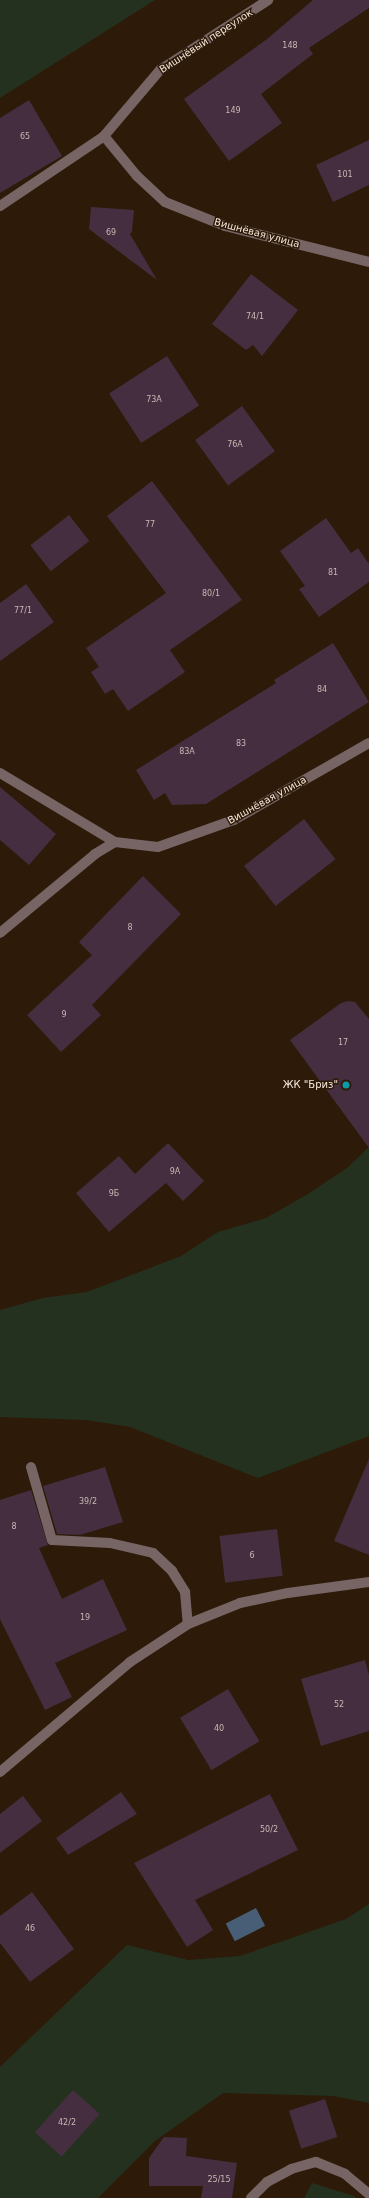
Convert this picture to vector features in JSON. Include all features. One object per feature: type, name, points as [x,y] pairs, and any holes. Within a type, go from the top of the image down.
[{"type":"street","name":"Вишнёвый переулок","points":[[0,206],[104,136],[160,70],[268,0]]},
{"type":"street","name":"Вишнёвая улица","points":[[104,136],[137,176],[166,202],[225,226],[369,262]]},
{"type":"street","name":"Вишнёвая улица","points":[[115,842],[158,846],[234,820],[369,743]]},
{"type":"street","points":[[0,773],[115,842],[78,868],[0,933]]},
{"type":"street","points":[[31,1467],[52,1540],[110,1542],[153,1553],[172,1571],[185,1592],[188,1624]]},
{"type":"street","points":[[0,1772],[130,1662],[188,1624],[240,1603],[296,1592],[369,1582]]},
{"type":"street","points":[[251,2198],[267,2182],[291,2169],[316,2162],[345,2174],[369,2194]]},
{"type":"green space","points":[[0,0],[155,0],[0,98]]},
{"type":"green space","points":[[369,1147],[369,1436],[258,1478],[130,1427],[87,1420],[0,1417],[0,1310],[43,1298],[87,1292],[181,1256],[218,1232],[266,1218],[308,1194],[347,1168]]},
{"type":"green space","points":[[369,1904],[369,2103],[333,2096],[223,2093],[155,2141],[98,2198],[0,2198],[0,2067],[127,1945],[188,1960],[240,1956],[346,1919]]},
{"type":"green space","points":[[312,2183],[354,2196],[356,2198],[304,2198]]},
{"type":"water","points":[[256,1908],[265,1926],[235,1941],[226,1923]]},
{"type":"building","points":[[313,0],[369,0],[369,8],[309,48],[313,54],[261,94],[282,123],[229,161],[184,99],[267,39]]},
{"type":"building","points":[[29,100],[62,156],[0,193],[0,118]]},
{"type":"building","points":[[369,140],[369,185],[333,202],[316,165]]},
{"type":"building","points":[[91,207],[134,210],[132,232],[130,234],[157,280],[89,229]]},
{"type":"building","points":[[251,274],[298,310],[262,356],[253,345],[246,350],[212,324]]},
{"type":"building","points":[[167,356],[199,405],[141,443],[109,394]]},
{"type":"building","points":[[242,406],[275,451],[228,485],[195,440]]},
{"type":"building","points":[[152,481],[242,600],[170,650],[185,672],[128,711],[113,689],[105,694],[91,672],[99,667],[86,648],[166,593],[107,516]]},
{"type":"building","points":[[69,515],[89,541],[51,571],[30,545]]},
{"type":"building","points":[[326,518],[351,553],[358,548],[369,564],[369,582],[319,617],[299,589],[305,586],[280,551]]},
{"type":"building","points":[[26,584],[54,622],[0,661],[0,603]]},
{"type":"building","points":[[333,643],[369,702],[206,804],[172,805],[165,793],[154,800],[136,770],[276,683],[274,680]]},
{"type":"building","points":[[0,787],[56,834],[29,865],[0,840]]},
{"type":"building","points":[[304,819],[335,859],[276,906],[244,866]]},
{"type":"building","points":[[143,876],[181,914],[92,1005],[101,1015],[61,1052],[27,1015],[92,955],[79,942]]},
{"type":"building","name":"ЖК \"Бриз\"","points":[[348,1001],[355,1002],[369,1019],[369,1148],[290,1040],[341,1003]]},
{"type":"building","points":[[168,1143],[204,1181],[183,1201],[166,1183],[109,1232],[76,1193],[119,1156],[135,1174]]},
{"type":"building","points":[[369,1459],[369,1555],[334,1541]]},
{"type":"building","points":[[105,1467],[123,1522],[80,1535],[57,1534],[43,1486]]},
{"type":"building","points":[[31,1490],[48,1545],[39,1548],[62,1599],[103,1579],[127,1630],[55,1663],[72,1697],[45,1710],[0,1619],[0,1500]]},
{"type":"building","points":[[277,1529],[283,1576],[225,1583],[219,1536]]},
{"type":"building","points":[[365,1660],[369,1675],[369,1731],[321,1746],[301,1679]]},
{"type":"building","points":[[228,1689],[259,1741],[211,1770],[180,1718]]},
{"type":"building","points":[[121,1792],[137,1814],[68,1855],[56,1838]]},
{"type":"building","points":[[270,1794],[298,1850],[195,1900],[213,1930],[187,1947],[134,1863]]},
{"type":"building","points":[[23,1796],[42,1821],[0,1853],[0,1814]]},
{"type":"building","points":[[32,1892],[74,1949],[30,1982],[0,1943],[0,1916]]},
{"type":"building","points":[[73,2090],[100,2114],[62,2156],[35,2132]]},
{"type":"building","points":[[325,2099],[337,2137],[301,2149],[289,2111]]},
{"type":"building","points":[[164,2137],[187,2138],[186,2156],[237,2163],[232,2198],[201,2198],[203,2186],[149,2186],[149,2158]]},
{"type":"place","name":"ЖК \"Бриз\"","points":[[346,1085]]}]
